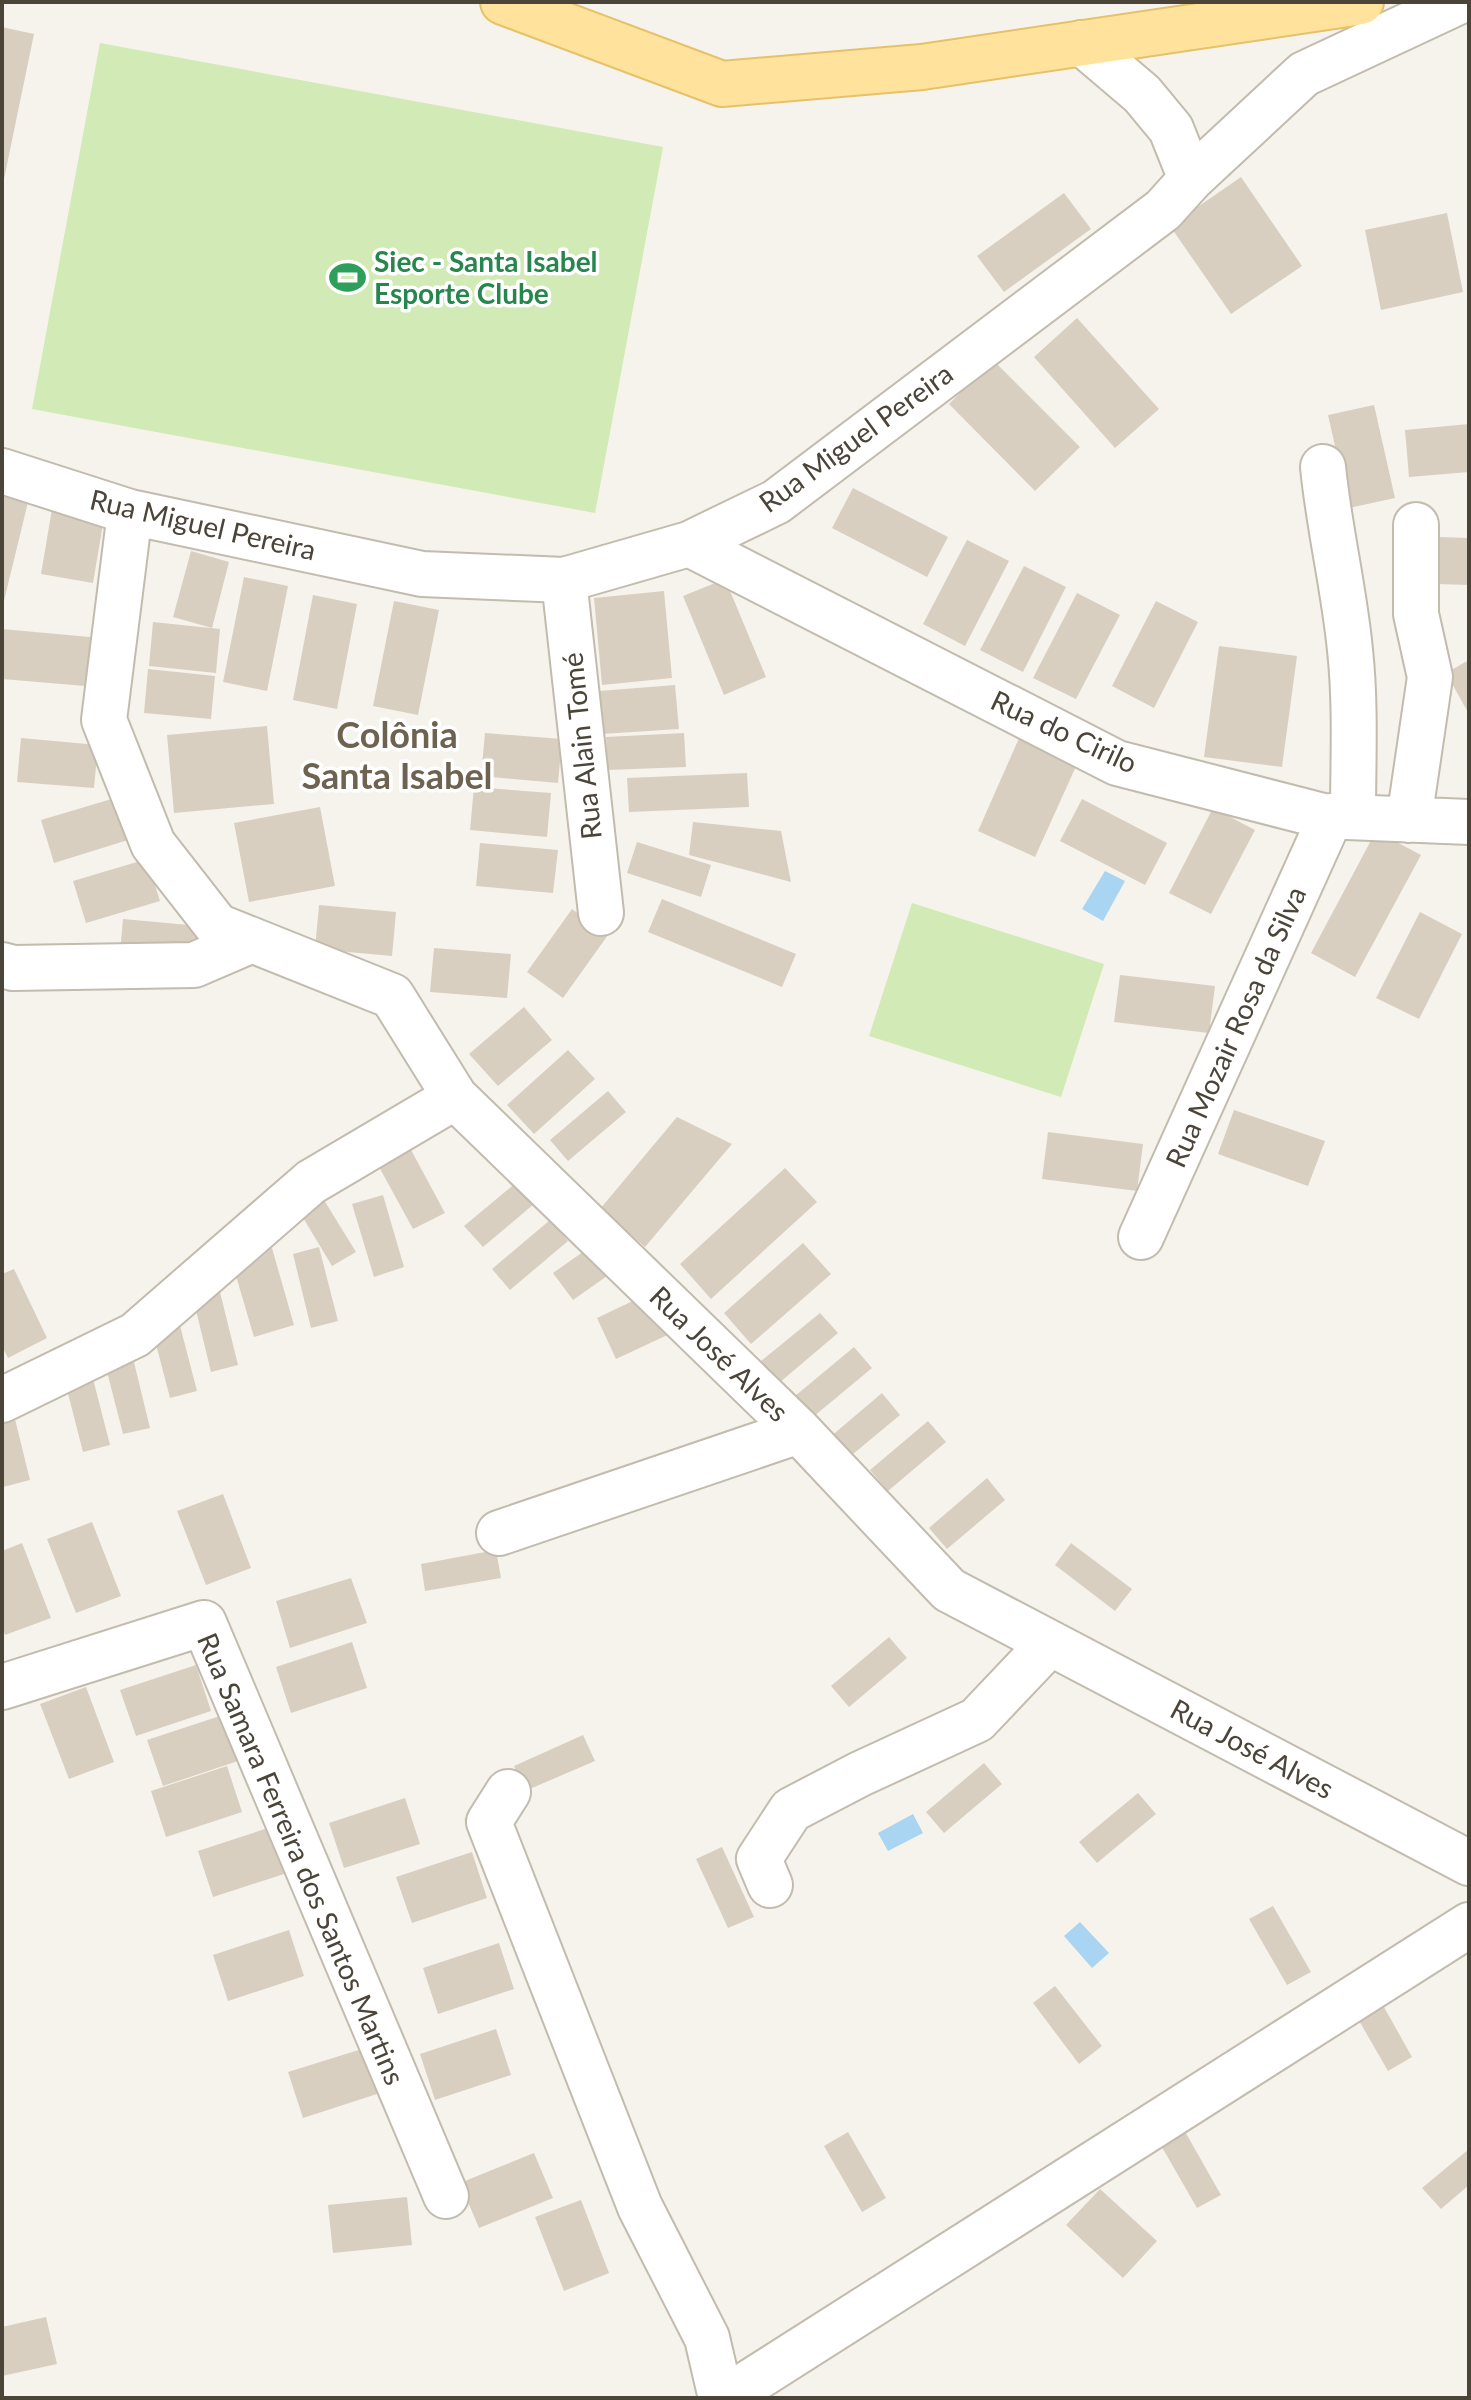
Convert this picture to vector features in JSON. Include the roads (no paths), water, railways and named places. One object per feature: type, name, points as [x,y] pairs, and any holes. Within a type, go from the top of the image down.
[{"type":"main road","points":[[503,2],[722,84],[922,67],[1361,2]]},
{"type":"street","name":"Rua Miguel Pereira","points":[[2,471],[130,512],[422,574],[564,580],[689,544],[776,502],[1163,210],[1191,179],[1304,74],[1458,2]]},
{"type":"street","points":[[1082,43],[1142,94],[1171,129],[1191,179]]},
{"type":"street","points":[[1323,467],[1351,654],[1342,817]]},
{"type":"street","name":"Rua José Alves","points":[[130,512],[104,720],[153,844],[217,926],[392,996],[455,1097],[799,1431],[949,1590],[1469,1863]]},
{"type":"street","points":[[1409,820],[1430,677],[1416,614],[1416,525]]},
{"type":"street","name":"Rua do Cirilo","points":[[689,544],[1117,763],[1342,817],[1469,822]]},
{"type":"street","name":"Rua Alain Tomé","points":[[564,580],[601,913]]},
{"type":"street","name":"Rua Mozair Rosa da Silva","points":[[1141,1237],[1342,817]]},
{"type":"street","points":[[2,965],[13,968],[194,965],[252,940]]},
{"type":"street","points":[[2,1400],[135,1335],[311,1182],[455,1097]]},
{"type":"street","points":[[499,1533],[799,1431]]},
{"type":"street","name":"Rua Samara Ferreira dos Santos Martins","points":[[2,1687],[204,1623],[446,2196]]},
{"type":"street","points":[[770,1885],[759,1859],[791,1810],[977,1720],[1050,1643]]},
{"type":"street","points":[[508,1792],[489,1822],[640,2207],[707,2338],[723,2398],[1469,1925]]},
{"type":"water","points":[[1105,871],[1125,881],[1103,921],[1082,909]]},
{"type":"water","points":[[913,1814],[923,1833],[888,1851],[878,1833]]},
{"type":"water","points":[[1080,1922],[1109,1953],[1092,1968],[1064,1936]]},
{"type":"place","name":"Siec - Santa Isabel Esporte Clube","points":[[348,278]]},
{"type":"district","name":"Colônia Santa Isabel","points":[[397,756]]}]
